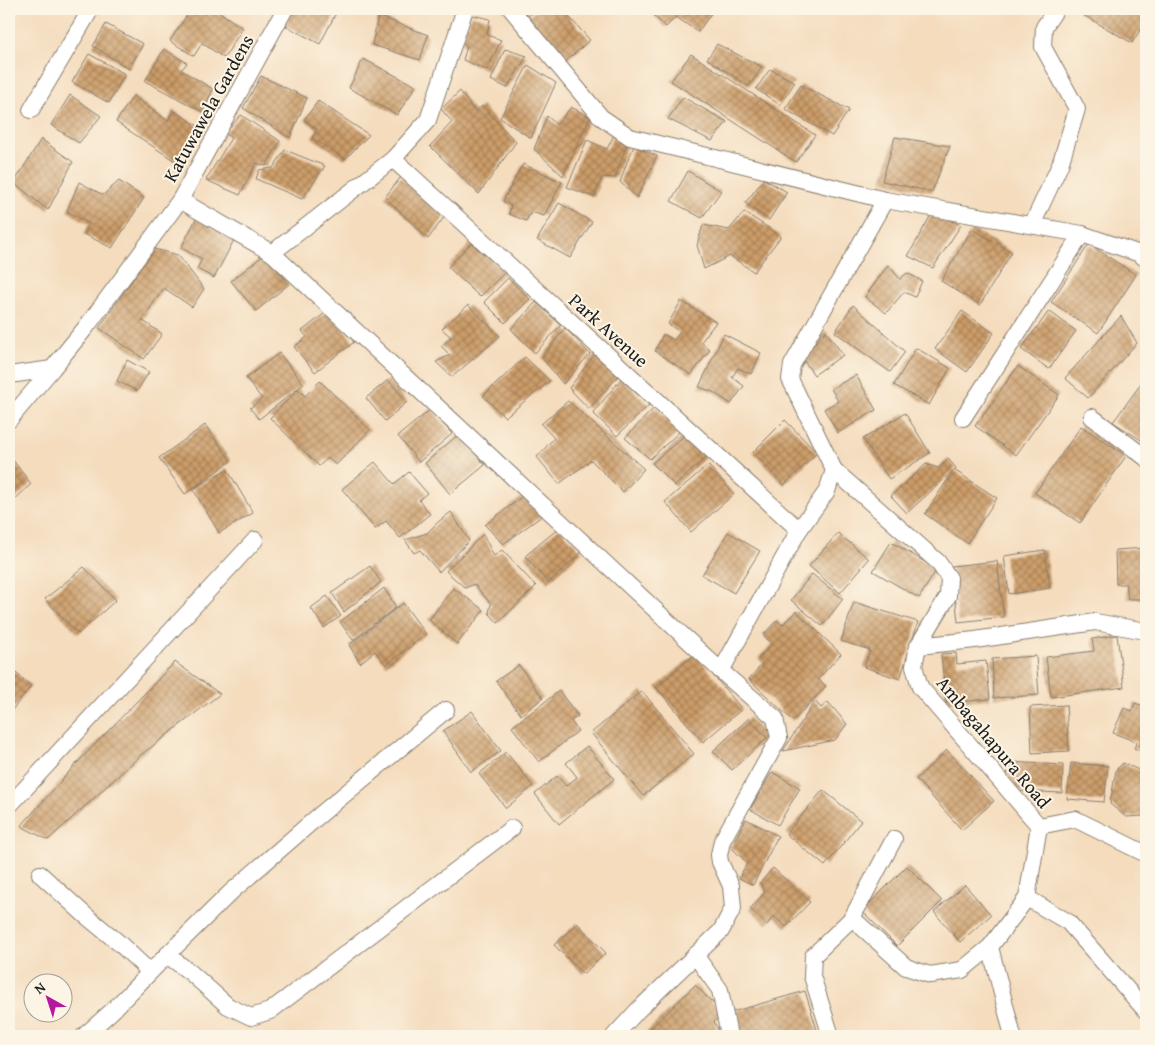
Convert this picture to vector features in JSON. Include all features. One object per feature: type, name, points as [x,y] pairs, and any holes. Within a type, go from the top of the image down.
[{"type":"street","points":[[31,110],[91,9]]},
{"type":"street","name":"Katuwawela Gardens","points":[[9,420],[86,326],[180,200],[285,9]]},
{"type":"street","points":[[272,253],[393,159],[428,120],[465,9]]},
{"type":"street","points":[[511,9],[601,117],[630,137],[885,200],[1082,234],[1140,254],[1146,259]]},
{"type":"street","points":[[1032,225],[1060,164],[1076,109],[1043,47],[1044,27],[1056,9]]},
{"type":"street","name":"Park Avenue","points":[[393,159],[799,530]]},
{"type":"street","points":[[180,200],[272,253],[721,671],[775,718],[779,738],[722,841],[719,855],[720,862],[731,886],[734,908],[720,931],[638,1010],[614,1036]]},
{"type":"street","points":[[885,200],[792,365],[790,379],[834,470],[938,562],[949,578],[948,596],[918,646]]},
{"type":"street","points":[[963,418],[1082,234]]},
{"type":"street","points":[[9,375],[52,369]]},
{"type":"street","points":[[1092,417],[1146,458]]},
{"type":"street","points":[[721,671],[799,530],[827,491],[834,470]]},
{"type":"street","points":[[9,806],[256,540]]},
{"type":"street","points":[[918,646],[975,640],[1095,622],[1146,631]]},
{"type":"street","name":"Ambagahapura Road","points":[[918,646],[914,666],[920,687],[1039,826],[1027,898]]},
{"type":"street","points":[[84,1036],[112,1011],[231,892],[446,710]]},
{"type":"street","points":[[1039,826],[1075,819],[1146,854]]},
{"type":"street","points":[[167,955],[191,973],[228,1006],[251,1017],[270,1011],[512,828]]},
{"type":"street","points":[[831,1036],[812,976],[814,956],[852,918],[894,839]]},
{"type":"street","points":[[40,874],[85,916],[120,943],[150,972]]},
{"type":"street","points":[[852,918],[906,967],[930,975],[962,970],[990,947],[1027,898],[1068,922],[1146,1011]]},
{"type":"street","points":[[990,947],[1013,1036]]},
{"type":"street","points":[[695,955],[720,990],[728,1036]]},
{"type":"building","points":[[191,9],[215,9],[243,28],[224,58],[202,43],[194,56],[170,41]]},
{"type":"building","points":[[302,9],[338,9],[320,44],[286,26],[290,11],[300,13]]},
{"type":"building","points":[[538,9],[562,9],[590,40],[565,62],[528,16]]},
{"type":"building","points":[[660,9],[714,9],[698,32],[676,17],[666,27],[654,16]]},
{"type":"building","points":[[963,9],[984,9],[984,10],[963,12]]},
{"type":"building","points":[[1080,9],[1146,9],[1146,21],[1132,43],[1078,12]]},
{"type":"building","points":[[472,15],[490,19],[487,35],[501,40],[487,70],[463,60],[467,46],[462,42]]},
{"type":"building","points":[[378,16],[428,35],[420,60],[372,45]]},
{"type":"building","points":[[106,24],[143,44],[129,69],[93,46]]},
{"type":"building","points":[[717,44],[762,67],[749,86],[707,59]]},
{"type":"building","points":[[164,49],[187,63],[181,70],[213,89],[203,112],[145,81]]},
{"type":"building","points":[[505,49],[527,56],[507,88],[491,80]]},
{"type":"building","points":[[89,54],[125,74],[109,103],[72,82]]},
{"type":"building","points":[[691,54],[815,135],[796,162],[671,81]]},
{"type":"building","points":[[363,59],[416,86],[397,115],[349,88]]},
{"type":"building","points":[[528,65],[556,83],[531,138],[500,118]]},
{"type":"building","points":[[770,69],[795,82],[780,105],[756,89]]},
{"type":"building","points":[[261,76],[307,98],[290,138],[243,108]]},
{"type":"building","points":[[801,85],[849,110],[832,136],[785,109]]},
{"type":"building","points":[[460,91],[475,112],[482,106],[516,142],[479,194],[430,146],[452,122],[441,109]]},
{"type":"building","points":[[70,95],[101,116],[79,143],[51,125]]},
{"type":"building","points":[[133,96],[168,121],[173,110],[198,126],[178,163],[116,122]]},
{"type":"building","points":[[683,97],[727,122],[712,141],[668,119]]},
{"type":"building","points":[[318,101],[369,135],[345,159],[312,138],[317,129],[304,120]]},
{"type":"building","points":[[571,107],[590,117],[563,176],[534,149],[547,116],[557,125]]},
{"type":"building","points":[[241,115],[280,141],[266,166],[256,163],[240,195],[206,180],[231,138],[225,133]]},
{"type":"building","points":[[614,135],[627,144],[615,178],[602,177],[594,197],[567,187],[587,140],[607,149]]},
{"type":"building","points":[[895,137],[950,146],[932,192],[882,181]]},
{"type":"building","points":[[41,139],[73,162],[48,210],[14,183]]},
{"type":"building","points":[[634,146],[657,156],[637,198],[620,182]]},
{"type":"building","points":[[285,150],[325,166],[302,199],[256,179],[259,170],[273,168]]},
{"type":"building","points":[[523,164],[562,182],[544,216],[531,212],[526,221],[509,214],[511,206],[503,201]]},
{"type":"building","points":[[688,171],[721,191],[702,218],[671,201]]},
{"type":"building","points":[[401,177],[445,216],[428,239],[385,197]]},
{"type":"building","points":[[764,179],[787,192],[769,220],[745,203]]},
{"type":"building","points":[[119,181],[144,198],[112,248],[84,234],[89,224],[67,211],[79,182],[103,195]]},
{"type":"building","points":[[559,203],[592,222],[570,258],[537,240]]},
{"type":"building","points":[[744,212],[781,236],[754,272],[730,256],[704,269],[697,245],[703,225],[729,230]]},
{"type":"building","points":[[932,213],[961,225],[933,268],[908,256]]},
{"type":"building","points":[[196,219],[234,240],[214,278],[197,269],[202,259],[181,248]]},
{"type":"building","points":[[972,229],[1012,252],[980,305],[941,281]]},
{"type":"building","points":[[471,243],[505,272],[480,297],[448,267]]},
{"type":"building","points":[[1089,244],[1136,275],[1098,333],[1051,302]]},
{"type":"building","points":[[154,249],[178,255],[204,289],[192,307],[164,288],[142,320],[162,334],[144,359],[99,328]]},
{"type":"building","points":[[265,254],[289,284],[256,311],[231,281]]},
{"type":"building","points":[[888,265],[900,279],[907,273],[922,281],[915,297],[904,292],[886,313],[865,297]]},
{"type":"building","points":[[508,278],[530,299],[505,323],[484,302]]},
{"type":"building","points":[[681,301],[716,322],[701,342],[710,350],[691,375],[655,351],[663,334],[674,340],[680,332],[668,324]]},
{"type":"building","points":[[536,302],[561,325],[535,353],[511,329]]},
{"type":"building","points":[[468,305],[500,336],[452,377],[436,362],[450,355],[441,346],[451,337],[442,329]]},
{"type":"building","points":[[853,305],[905,352],[890,372],[835,332]]},
{"type":"building","points":[[329,310],[354,342],[315,372],[294,347],[307,337],[302,331]]},
{"type":"building","points":[[962,311],[994,333],[967,372],[935,349]]},
{"type":"building","points":[[1049,311],[1076,331],[1049,369],[1021,349]]},
{"type":"building","points":[[1121,316],[1137,343],[1088,398],[1065,378]]},
{"type":"building","points":[[565,328],[590,354],[563,384],[542,358]]},
{"type":"building","points":[[826,331],[843,355],[814,375],[802,358]]},
{"type":"building","points":[[724,334],[761,353],[751,374],[738,368],[732,377],[744,386],[731,404],[713,392],[699,387]]},
{"type":"building","points":[[916,348],[950,368],[929,405],[894,385]]},
{"type":"building","points":[[279,353],[304,384],[259,419],[250,408],[262,399],[246,378]]},
{"type":"building","points":[[596,353],[619,375],[589,409],[569,388]]},
{"type":"building","points":[[525,357],[550,381],[505,417],[483,396]]},
{"type":"building","points":[[127,360],[149,372],[137,391],[117,381]]},
{"type":"building","points":[[1018,366],[1059,395],[1016,455],[975,426]]},
{"type":"building","points":[[856,375],[876,410],[838,433],[824,409],[838,401],[831,389]]},
{"type":"building","points":[[1146,377],[1146,443],[1113,422]]},
{"type":"building","points":[[621,379],[649,405],[617,436],[593,413]]},
{"type":"building","points":[[388,380],[407,402],[385,421],[366,398]]},
{"type":"building","points":[[320,381],[370,430],[336,465],[328,458],[319,466],[270,418],[298,389],[305,396]]},
{"type":"building","points":[[568,401],[644,469],[623,492],[591,460],[559,484],[537,457],[554,438],[541,424]]},
{"type":"building","points":[[655,407],[679,432],[650,459],[625,438]]},
{"type":"building","points":[[431,409],[452,434],[419,462],[398,436]]},
{"type":"building","points":[[905,413],[930,453],[889,479],[863,439]]},
{"type":"building","points":[[785,420],[817,453],[784,485],[753,452]]},
{"type":"building","points":[[205,425],[231,461],[185,494],[159,458]]},
{"type":"building","points":[[1081,426],[1126,456],[1080,523],[1035,493]]},
{"type":"building","points":[[459,434],[485,465],[450,494],[425,463]]},
{"type":"building","points":[[684,436],[707,456],[675,486],[652,463]]},
{"type":"building","points":[[9,455],[31,484],[9,505]]},
{"type":"building","points":[[948,459],[956,468],[907,513],[891,496],[926,464],[938,468]]},
{"type":"building","points":[[375,462],[394,484],[409,472],[427,493],[419,500],[430,514],[400,538],[386,521],[375,529],[342,489]]},
{"type":"building","points":[[708,465],[734,494],[691,532],[665,502]]},
{"type":"building","points":[[227,469],[253,513],[219,533],[193,489]]},
{"type":"building","points":[[954,470],[997,498],[967,543],[925,514]]},
{"type":"building","points":[[523,496],[542,516],[503,544],[485,525]]},
{"type":"building","points":[[451,512],[469,541],[439,572],[420,550],[414,553],[405,540],[427,533]]},
{"type":"building","points":[[559,528],[582,552],[548,583],[525,556]]},
{"type":"building","points":[[728,532],[760,551],[734,593],[702,575]]},
{"type":"building","points":[[838,533],[869,559],[840,593],[809,566]]},
{"type":"building","points":[[483,534],[494,556],[502,550],[536,586],[498,623],[489,613],[491,604],[474,584],[465,588],[446,571]]},
{"type":"building","points":[[891,542],[937,569],[919,598],[873,571]]},
{"type":"building","points":[[1146,548],[1146,599],[1128,599],[1126,584],[1116,584],[1115,550]]},
{"type":"building","points":[[1045,550],[1050,588],[1009,594],[1004,556]]},
{"type":"building","points":[[997,561],[1004,617],[958,622],[952,566]]},
{"type":"building","points":[[370,566],[381,582],[344,612],[332,593]]},
{"type":"building","points":[[84,567],[116,600],[78,634],[45,599]]},
{"type":"building","points":[[812,574],[843,599],[822,626],[791,600]]},
{"type":"building","points":[[384,588],[396,607],[353,640],[340,622]]},
{"type":"building","points":[[453,588],[484,610],[457,644],[429,620]]},
{"type":"building","points":[[327,596],[341,616],[324,628],[311,608]]},
{"type":"building","points":[[854,602],[918,622],[900,679],[864,667],[870,650],[841,641]]},
{"type":"building","points":[[403,603],[426,634],[386,665],[375,651],[360,663],[349,645]]},
{"type":"building","points":[[796,611],[841,654],[818,679],[826,686],[793,721],[749,679],[763,663],[758,658],[772,644],[763,635],[777,620],[782,625]]},
{"type":"building","points":[[1117,635],[1124,687],[1051,697],[1046,657],[1094,651],[1092,639]]},
{"type":"building","points":[[956,653],[957,664],[986,661],[990,699],[946,703],[941,654]]},
{"type":"building","points":[[695,654],[742,709],[703,742],[656,687]]},
{"type":"building","points":[[1036,656],[1039,695],[994,698],[992,659]]},
{"type":"building","points":[[175,662],[220,694],[141,755],[48,840],[21,826],[76,764]]},
{"type":"building","points":[[519,665],[543,698],[521,715],[496,681]]},
{"type":"building","points":[[9,667],[31,686],[9,714]]},
{"type":"building","points":[[559,691],[578,716],[571,721],[578,731],[539,762],[512,727]]},
{"type":"building","points":[[642,691],[694,754],[643,796],[591,733]]},
{"type":"building","points":[[815,701],[821,708],[828,702],[847,724],[835,740],[783,751]]},
{"type":"building","points":[[1135,703],[1146,707],[1146,753],[1134,748],[1137,742],[1113,733],[1124,708],[1132,711]]},
{"type":"building","points":[[1066,705],[1069,751],[1032,753],[1030,707]]},
{"type":"building","points":[[472,711],[501,751],[471,772],[443,731]]},
{"type":"building","points":[[749,718],[767,738],[732,770],[713,751]]},
{"type":"building","points":[[587,746],[614,779],[559,824],[535,794],[557,776],[566,786],[577,777],[566,763]]},
{"type":"building","points":[[947,750],[994,801],[962,830],[916,779]]},
{"type":"building","points":[[506,752],[533,786],[506,808],[479,774]]},
{"type":"building","points":[[1008,762],[1063,765],[1062,793],[1017,791],[1017,784],[1007,784]]},
{"type":"building","points":[[1071,763],[1108,766],[1104,802],[1067,799]]},
{"type":"building","points":[[1123,763],[1141,771],[1141,783],[1146,786],[1146,807],[1143,816],[1126,817],[1110,804],[1116,770]]},
{"type":"building","points":[[772,772],[800,788],[778,825],[750,809]]},
{"type":"building","points":[[823,790],[861,821],[825,866],[786,834]]},
{"type":"building","points":[[746,819],[778,836],[753,885],[739,878],[747,863],[731,847]]},
{"type":"building","points":[[907,866],[942,901],[897,946],[862,911]]},
{"type":"building","points":[[773,868],[810,902],[786,927],[774,916],[767,925],[750,909],[765,892],[760,883]]},
{"type":"building","points":[[965,885],[991,915],[960,942],[934,912]]},
{"type":"building","points":[[577,923],[606,953],[583,974],[554,945]]},
{"type":"building","points":[[695,985],[723,1013],[714,1022],[721,1036],[643,1036]]},
{"type":"building","points":[[805,991],[819,1036],[732,1036],[732,1012]]}]
